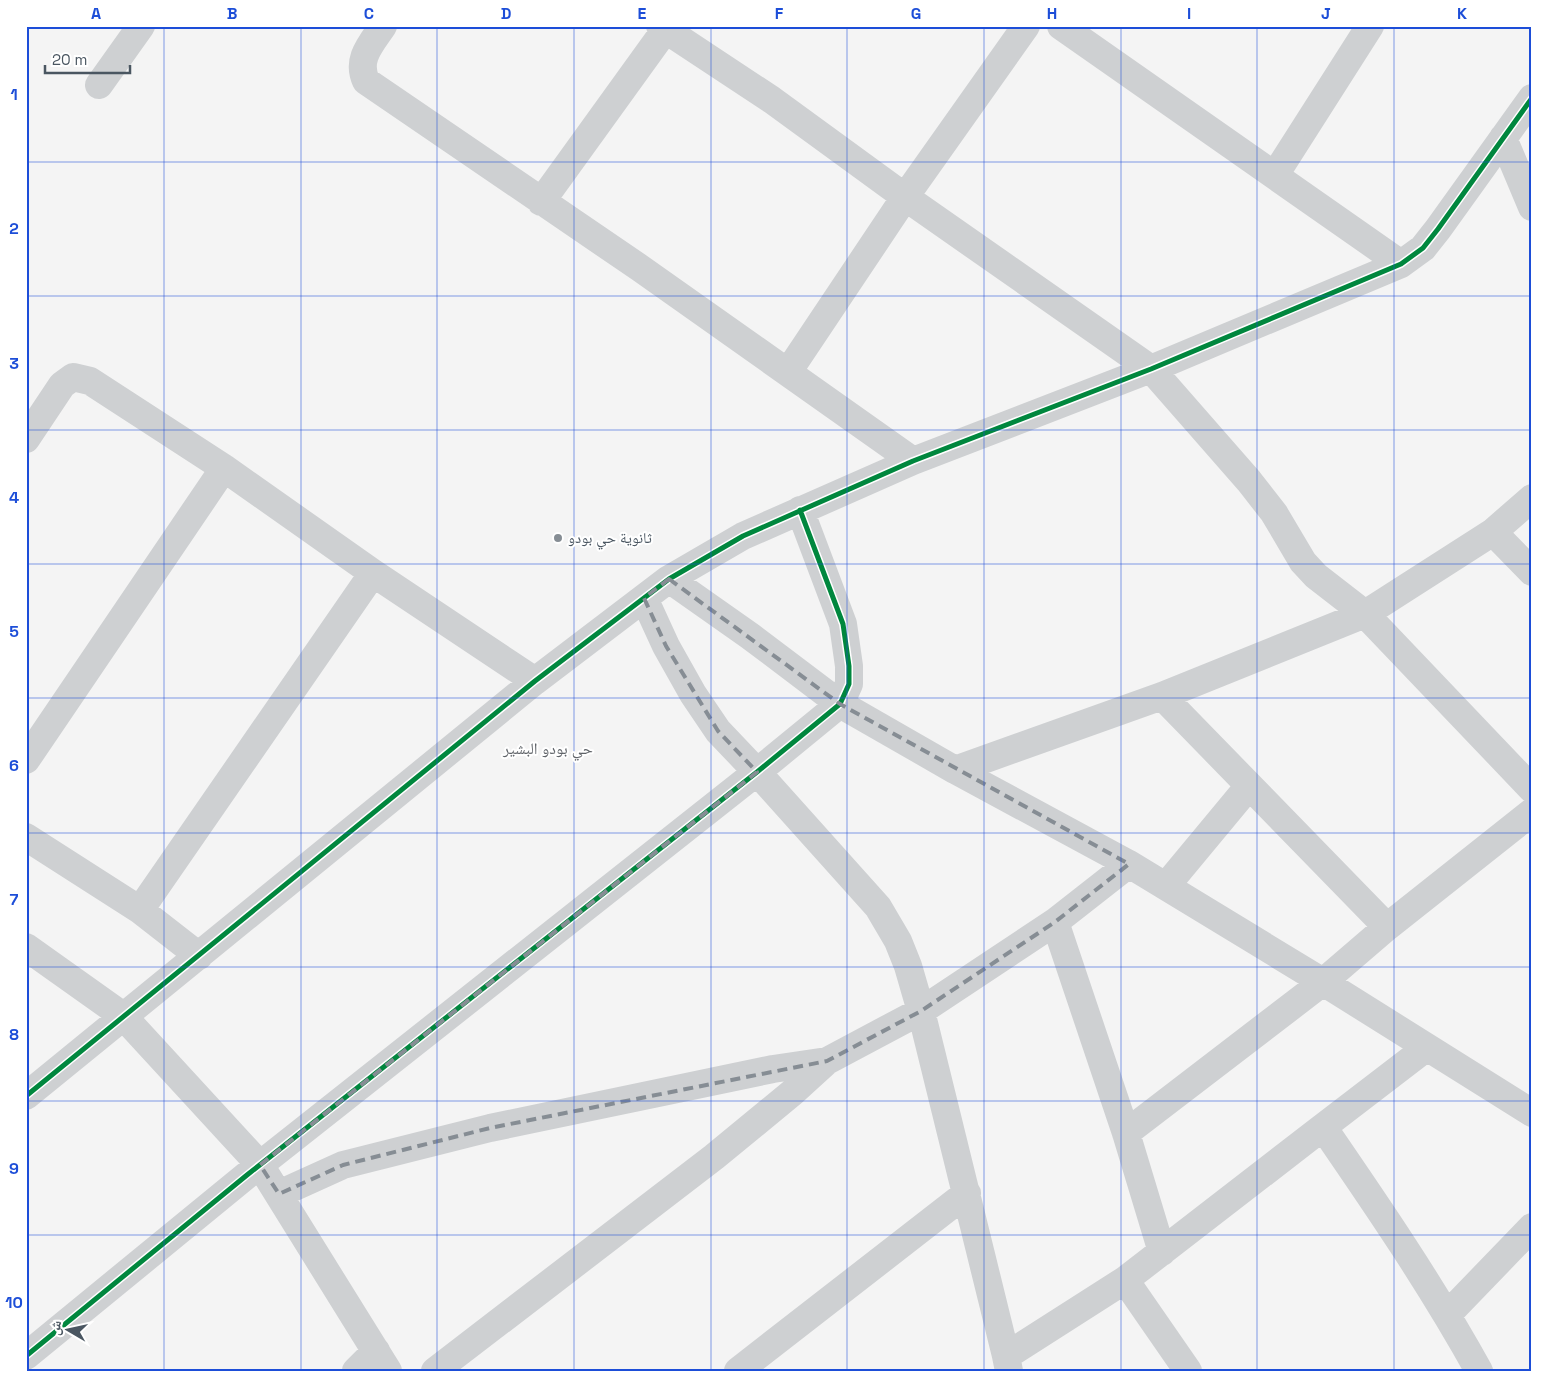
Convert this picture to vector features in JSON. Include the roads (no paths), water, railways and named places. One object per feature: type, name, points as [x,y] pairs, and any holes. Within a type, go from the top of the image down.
[{"type":"street","points":[[99,85],[141,26]]},
{"type":"street","points":[[383,26],[366,52],[362,62],[362,73],[366,81],[640,268],[913,462]]},
{"type":"street","points":[[788,372],[905,197],[1026,26]]},
{"type":"street","points":[[1061,26],[1401,264]]},
{"type":"street","points":[[1274,175],[1370,26]]},
{"type":"street","points":[[541,202],[664,27],[772,100],[905,197],[1152,369],[1249,481],[1274,513],[1302,562],[1316,576],[1365,614],[1532,789]]},
{"type":"street","points":[[26,1096],[535,681],[669,579],[743,536],[800,510],[913,462],[1152,369],[1401,264],[1423,248],[1438,230],[1532,98]]},
{"type":"street","points":[[1503,138],[1532,207]]},
{"type":"street","points":[[26,438],[62,386],[73,377],[90,381],[224,468],[374,573],[535,681]]},
{"type":"street","points":[[26,760],[224,468]]},
{"type":"street","points":[[955,770],[1162,696],[1365,614],[1493,532],[1532,498]]},
{"type":"street","points":[[26,1356],[260,1165],[757,772],[840,704],[849,684],[849,666],[843,624],[800,510]]},
{"type":"street","points":[[1493,532],[1532,572]]},
{"type":"street","points":[[140,910],[374,573]]},
{"type":"street","points":[[669,579],[750,636],[840,704],[955,770],[1129,864],[1323,982],[1532,1113]]},
{"type":"street","points":[[644,598],[666,646],[693,694],[718,730],[878,907],[898,941],[908,966],[921,1012],[1008,1364],[1162,1252],[1426,1048]]},
{"type":"street","points":[[1162,696],[1387,927]]},
{"type":"street","points":[[1166,886],[1249,786]]},
{"type":"street","points":[[1126,1133],[1323,982],[1387,927],[1532,812]]},
{"type":"street","points":[[26,837],[140,910],[199,956]]},
{"type":"street","points":[[435,1371],[714,1157],[793,1092],[827,1061],[921,1012],[1055,922],[1129,864]]},
{"type":"street","points":[[1055,922],[1126,1133],[1162,1252]]},
{"type":"street","points":[[26,947],[123,1016],[260,1165],[382,1361],[356,1371]]},
{"type":"street","points":[[279,1194],[343,1166],[490,1128],[773,1069],[827,1061]]},
{"type":"street","points":[[1323,1127],[1393,1229],[1448,1314],[1479,1371]]},
{"type":"street","points":[[738,1371],[967,1193]]},
{"type":"street","points":[[1448,1314],[1532,1227]]},
{"type":"street","points":[[1124,1280],[1188,1371]]},
{"type":"place","name":"ثانوية حي بودو","points":[[558,538]]},
{"type":"district","name":"حي بودو البشير","points":[[548,748]]}]
